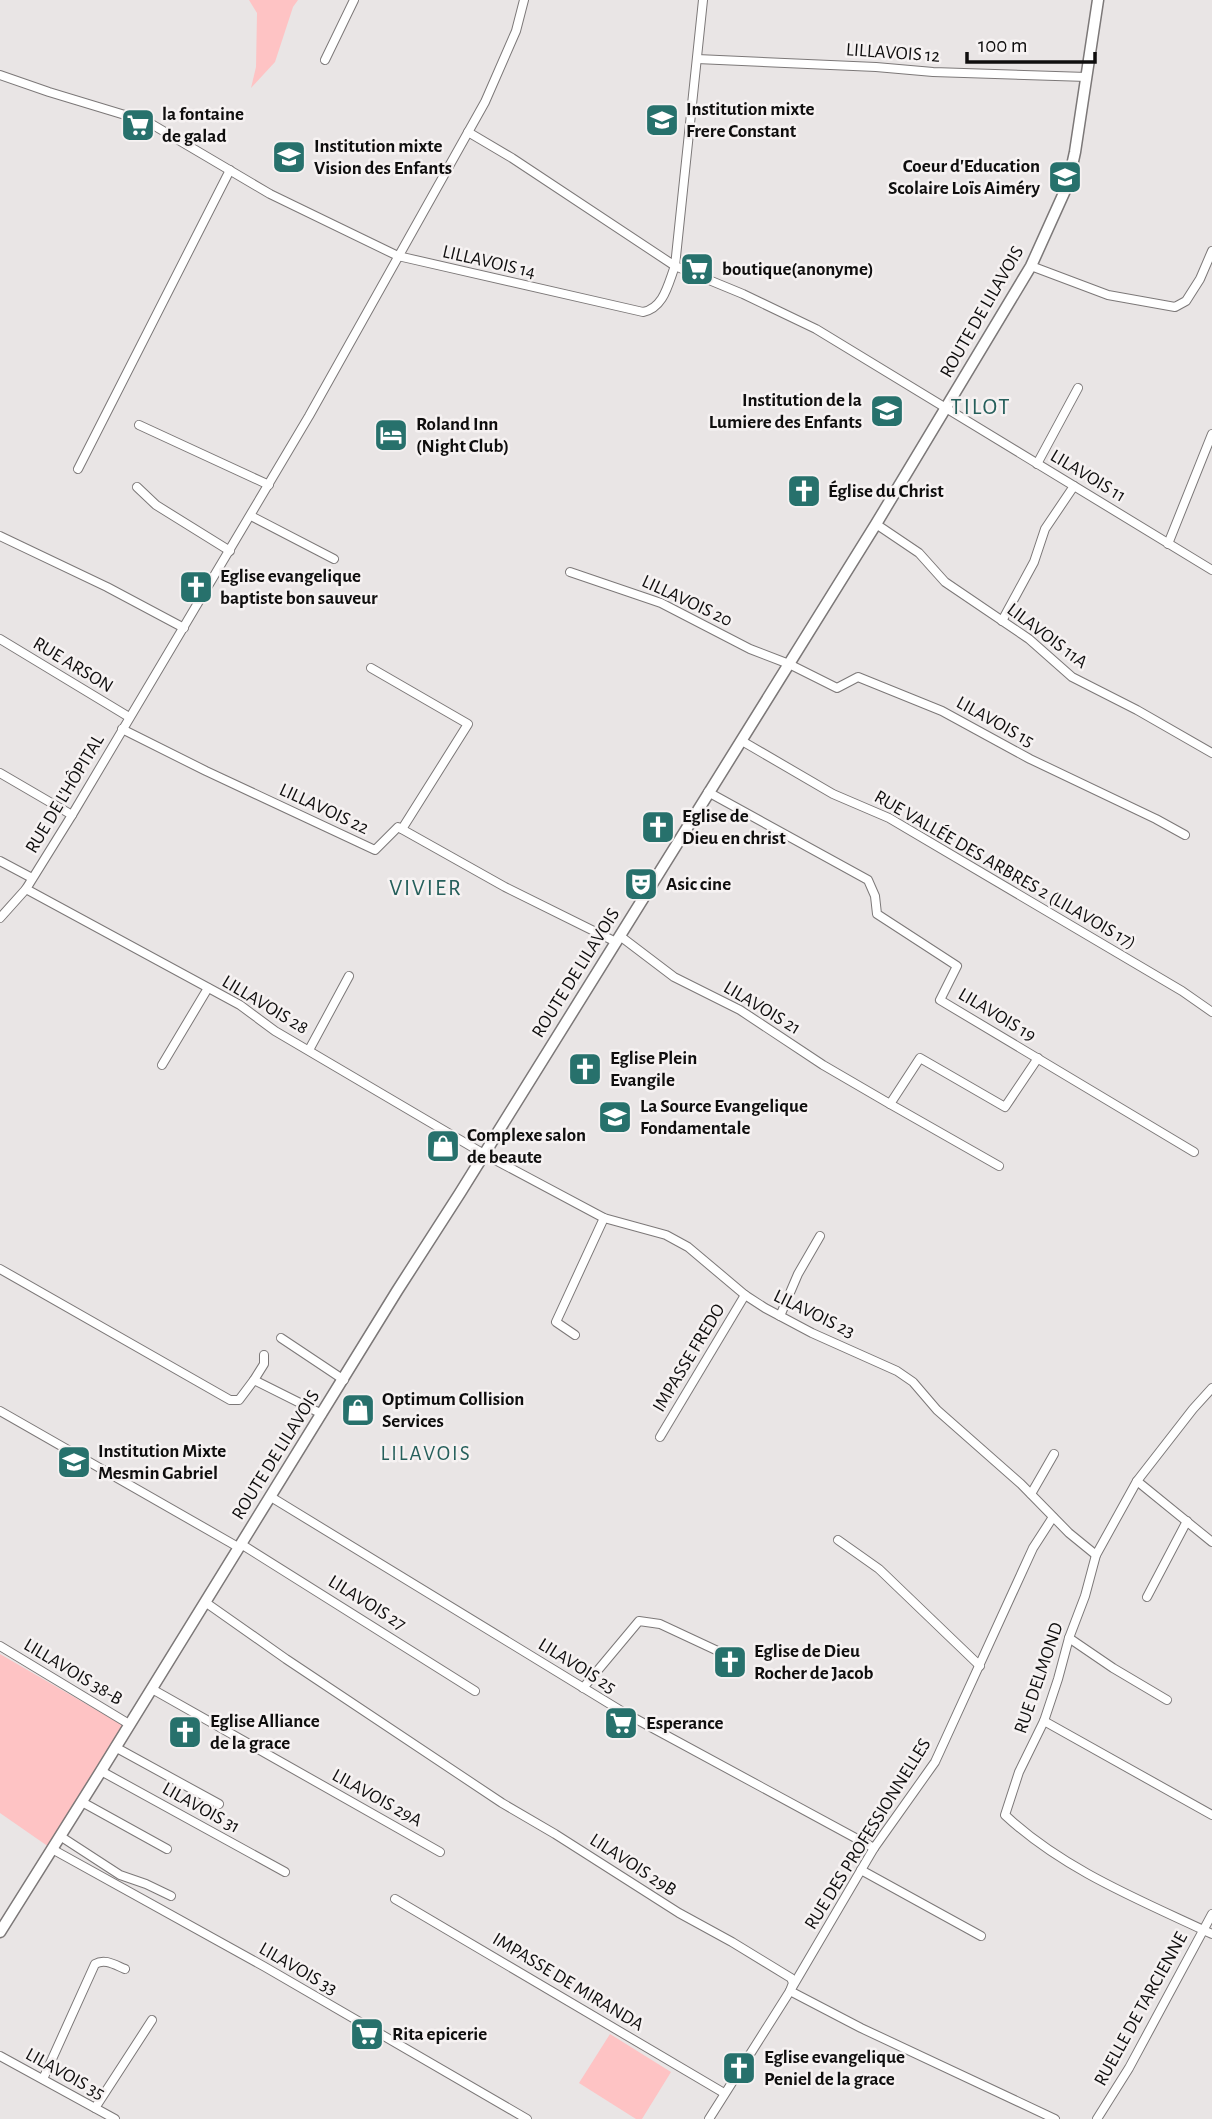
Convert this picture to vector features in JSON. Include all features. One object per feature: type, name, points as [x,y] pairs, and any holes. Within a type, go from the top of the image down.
[{"type":"main road","name":"ROUTE DE LILAVOIS","points":[[0,1932],[948,408],[1031,265],[1068,184],[1098,0]]},
{"type":"street","points":[[325,60],[354,0]]},
{"type":"street","name":"RUE DE L'HÔPITAL","points":[[0,919],[26,889],[72,816],[269,485],[485,102],[516,31],[524,0]]},
{"type":"street","name":"LILLAVOIS 14","points":[[0,75],[148,122],[270,194],[398,257],[643,312],[652,310],[660,303],[675,266],[703,0]]},
{"type":"street","name":"LILLAVOIS 12","points":[[697,59],[876,66],[933,72],[1087,77]]},
{"type":"street","points":[[468,132],[675,266],[788,314],[948,408]]},
{"type":"street","points":[[78,468],[230,170]]},
{"type":"street","points":[[1031,265],[1108,295],[1175,307],[1186,301],[1200,279],[1212,251]]},
{"type":"street","points":[[1037,464],[1079,388]]},
{"type":"street","name":"LILAVOIS 11","points":[[948,408],[1212,570]]},
{"type":"street","points":[[139,425],[269,485]]},
{"type":"street","points":[[1168,544],[1212,434]]},
{"type":"street","points":[[1002,621],[1034,562],[1045,529],[1074,486]]},
{"type":"street","points":[[137,487],[156,506],[230,551]]},
{"type":"street","points":[[251,516],[334,559]]},
{"type":"street","name":"LILAVOIS 11A","points":[[876,524],[919,553],[945,582],[1029,639],[1072,677],[1212,752]]},
{"type":"street","points":[[0,536],[107,587],[184,628]]},
{"type":"street","name":"LILLAVOIS 20","points":[[570,572],[661,603],[750,649],[789,664]]},
{"type":"street","name":"RUE ARSON","points":[[0,639],[130,718]]},
{"type":"street","name":"LILAVOIS 15","points":[[789,664],[837,688],[858,677],[942,711],[1020,754],[1185,835]]},
{"type":"street","points":[[371,668],[468,724],[402,829],[505,887],[618,939]]},
{"type":"street","name":"LILLAVOIS 22","points":[[122,729],[375,850],[398,827],[402,829]]},
{"type":"street","name":"RUE VALLÉE DES ARBRES 2 (LILAVOIS 17)","points":[[742,741],[833,794],[889,818],[1182,991],[1212,1012]]},
{"type":"street","points":[[0,773],[72,816]]},
{"type":"street","name":"LILAVOIS 19","points":[[708,792],[868,880],[875,895],[877,914],[957,966],[940,999],[1194,1152]]},
{"type":"street","points":[[0,862],[32,878]]},
{"type":"street","name":"LILLAVOIS 28","points":[[26,889],[240,1005],[275,1031],[484,1154]]},
{"type":"street","name":"LILAVOIS 21","points":[[618,939],[674,976],[740,1010],[822,1065],[999,1166]]},
{"type":"street","points":[[309,1050],[349,976]]},
{"type":"street","points":[[162,1065],[208,988]]},
{"type":"street","points":[[890,1104],[920,1058],[1005,1107],[1038,1058]]},
{"type":"street","name":"LILAVOIS 23","points":[[484,1154],[604,1218],[666,1235],[688,1247],[745,1295],[780,1316],[897,1370],[913,1382],[937,1410],[1031,1494],[1069,1533],[1096,1555]]},
{"type":"street","points":[[575,1335],[556,1322],[604,1218]]},
{"type":"street","points":[[780,1316],[798,1274],[820,1236]]},
{"type":"street","points":[[0,1269],[230,1400],[239,1400],[264,1364],[264,1355]]},
{"type":"street","name":"IMPASSE FREDO","points":[[660,1437],[745,1295]]},
{"type":"street","points":[[281,1338],[344,1380]]},
{"type":"street","points":[[254,1380],[322,1414]]},
{"type":"street","name":"RUE DELMOND","points":[[1212,1388],[1137,1481],[1096,1555],[1044,1721],[1019,1772],[1005,1815],[1071,1865],[1125,1894],[1212,1934]]},
{"type":"street","name":"LILAVOIS 27","points":[[0,1411],[240,1546],[475,1690]]},
{"type":"street","points":[[1031,1494],[1054,1454]]},
{"type":"street","points":[[1137,1481],[1212,1542]]},
{"type":"street","name":"LILAVOIS 25","points":[[271,1497],[622,1712],[874,1848]]},
{"type":"street","name":"RUE DES PROFESSIONNELLES","points":[[709,2119],[790,1991],[874,1848],[935,1762],[1033,1548],[1053,1517]]},
{"type":"street","points":[[1147,1598],[1187,1521]]},
{"type":"street","points":[[838,1539],[879,1569],[980,1666]]},
{"type":"street","name":"LILAVOIS 29B","points":[[205,1602],[502,1803],[679,1913],[791,1978],[793,1983],[790,1991],[861,2028],[1055,2119]]},
{"type":"street","points":[[583,1688],[639,1622],[660,1624],[727,1654]]},
{"type":"street","points":[[1069,1638],[1167,1700]]},
{"type":"street","name":"LILLAVOIS 38-B","points":[[0,1646],[129,1724]]},
{"type":"street","name":"LILAVOIS 29A","points":[[152,1689],[440,1852]]},
{"type":"street","points":[[1044,1721],[1212,1815]]},
{"type":"street","points":[[116,1747],[219,1804]]},
{"type":"street","name":"LILAVOIS 31","points":[[101,1771],[285,1872]]},
{"type":"street","points":[[82,1802],[167,1849]]},
{"type":"street","points":[[60,1836],[120,1875],[171,1896]]},
{"type":"street","name":"LILAVOIS 33","points":[[52,1849],[265,1967],[527,2119]]},
{"type":"street","points":[[861,1870],[981,1936]]},
{"type":"street","name":"IMPASSE DE MIRANDA","points":[[395,1899],[724,2093]]},
{"type":"street","name":"RUELLE DE TARCIENNE","points":[[1097,2119],[1129,2068],[1212,1914]]},
{"type":"street","points":[[43,2079],[95,1964],[105,1961],[125,1969]]},
{"type":"street","points":[[95,2108],[152,2020]]},
{"type":"street","name":"LILAVOIS 35","points":[[0,2056],[115,2119]]},
{"type":"shaded area","points":[[249,0],[298,0],[293,7],[275,62],[251,88],[256,67],[257,13]]},
{"type":"shaded area","points":[[0,1654],[124,1726],[49,1847],[0,1813]]},
{"type":"shaded area","points":[[610,2034],[671,2072],[642,2119],[636,2119],[579,2083]]},
{"type":"place","name":"Institution mixte Frere Constant","points":[[662,120]]},
{"type":"place","name":"la fontaine de galad","points":[[138,125]]},
{"type":"place","name":"Institution mixte Vision des Enfants","points":[[289,157]]},
{"type":"place","name":"Coeur d'Education Scolaire Loïs Aiméry","points":[[1065,177]]},
{"type":"place","name":"boutique(anonyme)","points":[[697,269]]},
{"type":"place","name":"Institution de la Lumiere des Enfants","points":[[887,411]]},
{"type":"place","name":"Roland Inn (Night Club)","points":[[391,435]]},
{"type":"place","name":"Église du Christ","points":[[804,491]]},
{"type":"place","name":"Eglise evangelique baptiste bon sauveur","points":[[196,587]]},
{"type":"place","name":"Eglise de Dieu en christ","points":[[658,827]]},
{"type":"place","name":"Asic cine","points":[[641,884]]},
{"type":"place","name":"Eglise Plein Evangile","points":[[585,1069]]},
{"type":"place","name":"La Source Evangelique Fondamentale","points":[[615,1117]]},
{"type":"place","name":"Complexe salon de beaute","points":[[443,1146]]},
{"type":"place","name":"Optimum Collision Services","points":[[358,1410]]},
{"type":"place","name":"Institution Mixte Mesmin Gabriel","points":[[74,1462]]},
{"type":"place","name":"Eglise de Dieu Rocher de Jacob","points":[[730,1662]]},
{"type":"place","name":"Esperance","points":[[621,1723]]},
{"type":"place","name":"Eglise Alliance de la grace","points":[[185,1732]]},
{"type":"place","name":"Rita epicerie","points":[[367,2034]]},
{"type":"place","name":"Eglise evangelique Peniel de la grace","points":[[739,2068]]},
{"type":"district","name":"TILOT","points":[[981,407]]},
{"type":"district","name":"VIVIER","points":[[426,888]]},
{"type":"district","name":"LILAVOIS","points":[[426,1453]]}]
